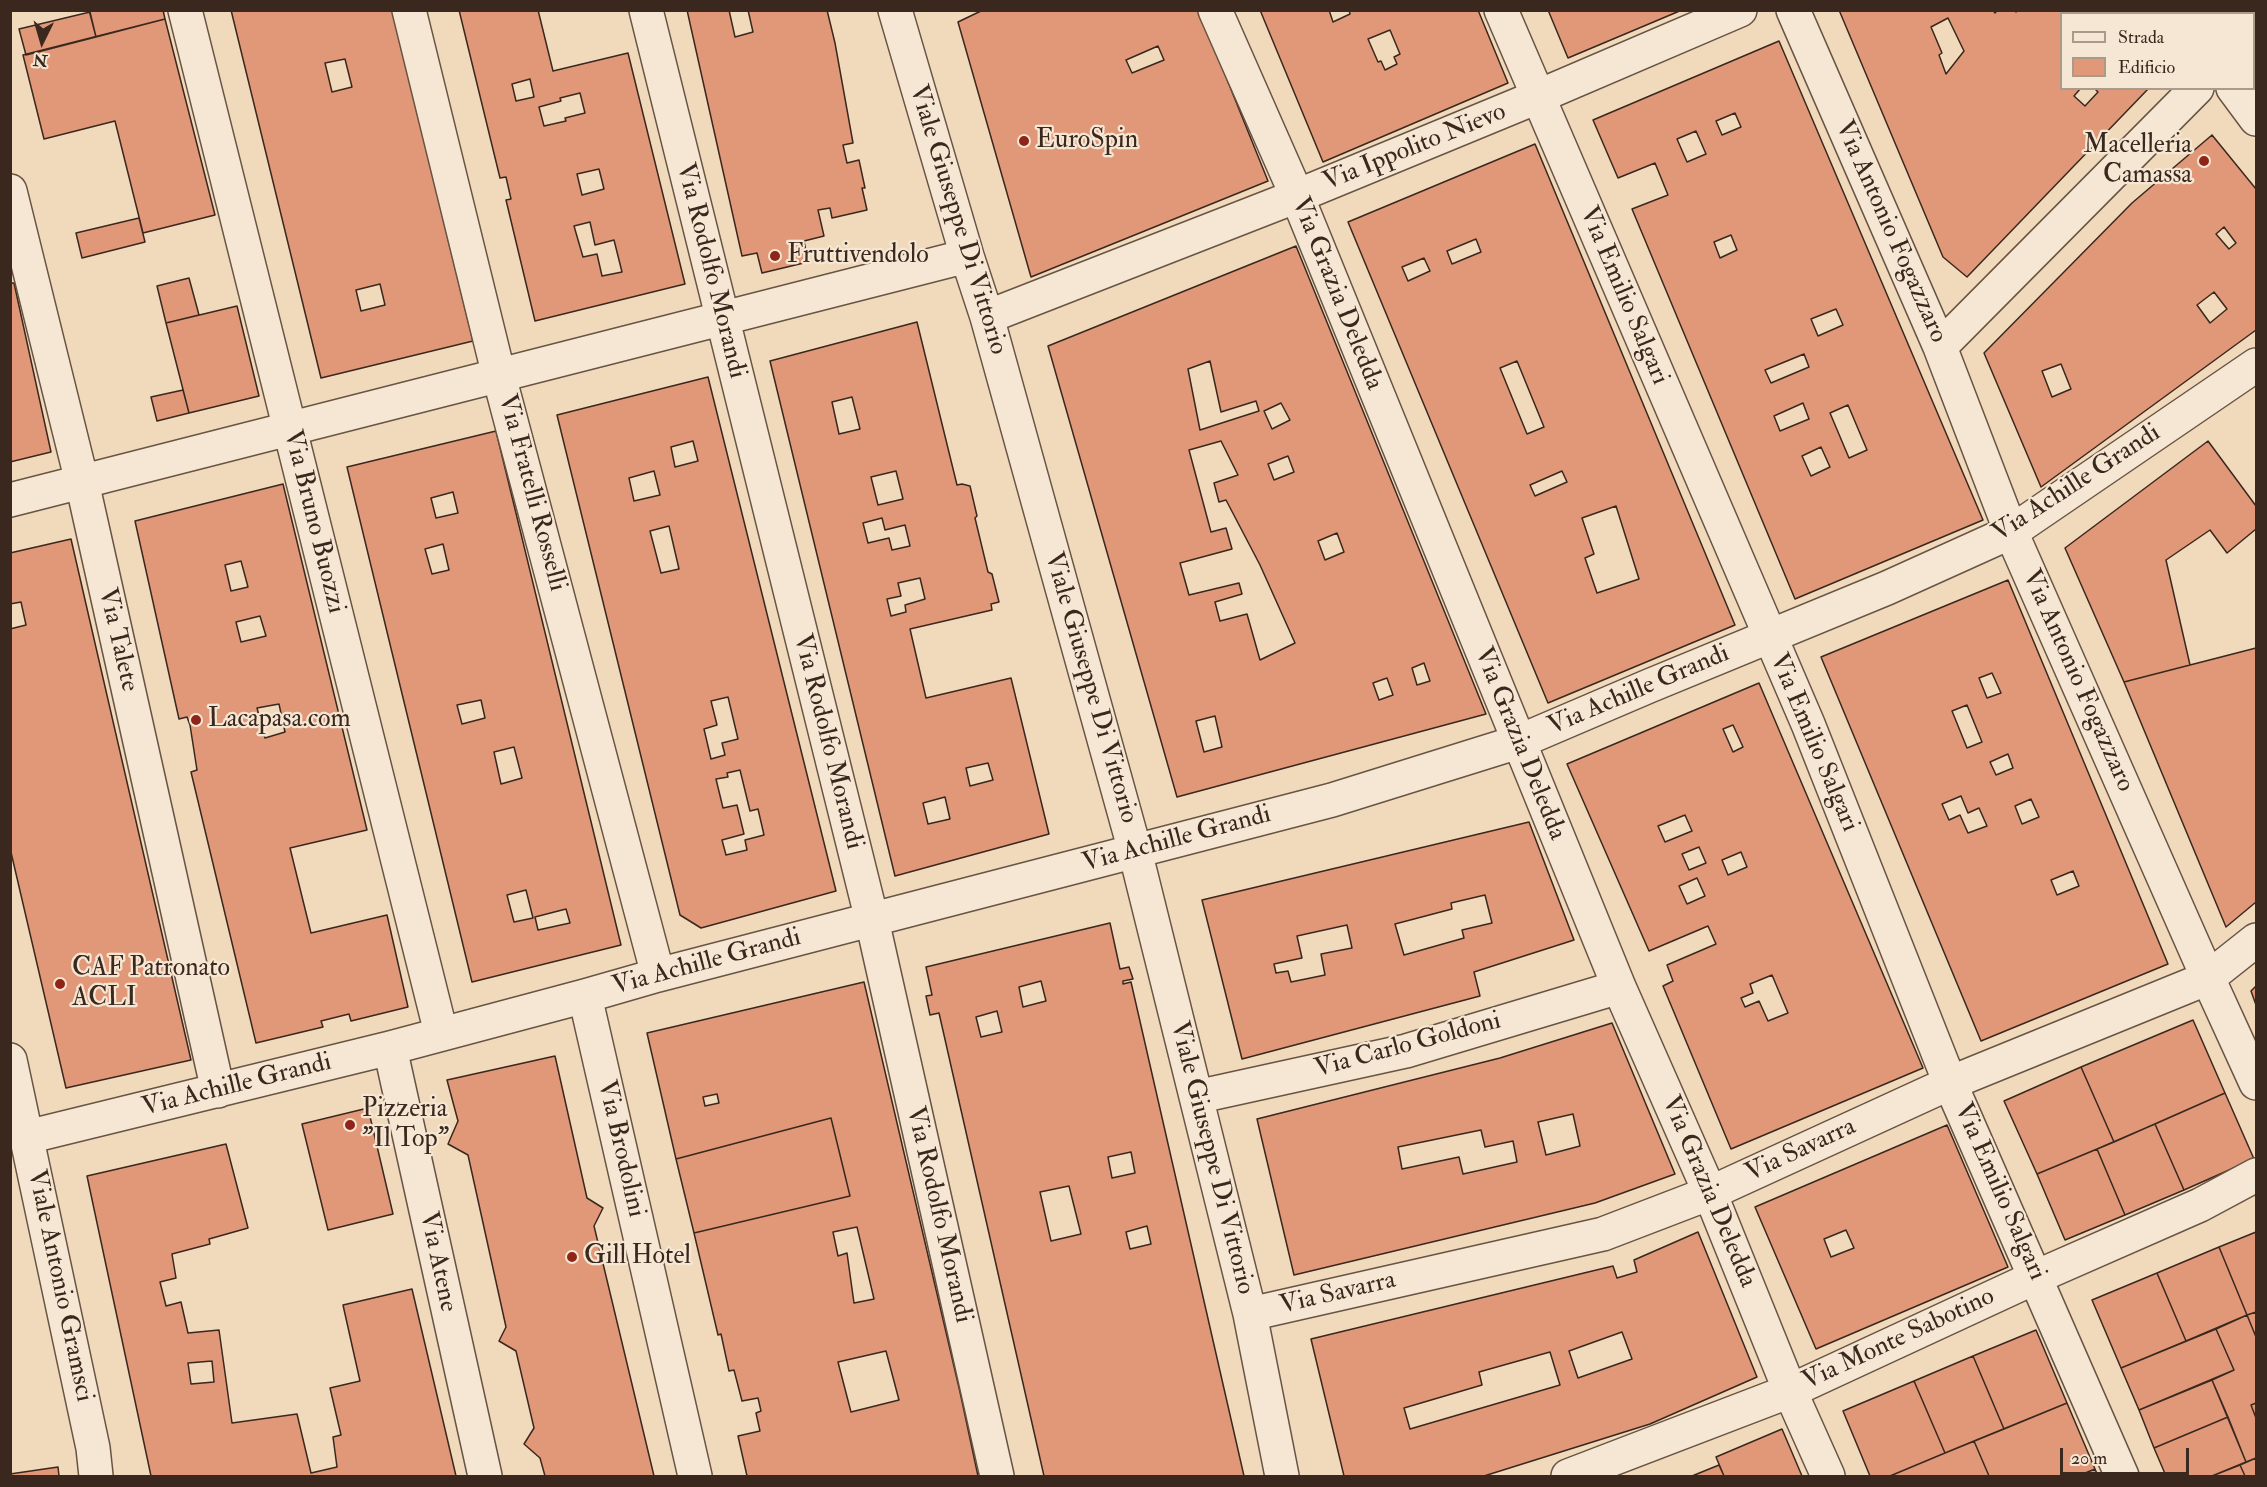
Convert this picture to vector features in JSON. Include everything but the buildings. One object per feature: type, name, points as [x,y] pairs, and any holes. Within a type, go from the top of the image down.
[{"type":"street","name":"Via Bruno Buozzi","points":[[185,10],[441,1033]]},
{"type":"street","name":"Via Fratelli Rosselli","points":[[410,10],[499,376],[658,975]]},
{"type":"street","name":"Via Rodolfo Morandi","points":[[646,10],[872,920],[997,1476]]},
{"type":"street","name":"Viale Giuseppe Di Vittorio","points":[[895,10],[987,317],[1135,851],[1250,1314],[1282,1476]]},
{"type":"street","name":"Via Grazia Deledda","points":[[1215,10],[1297,196],[1618,987],[1710,1193],[1790,1391],[1828,1476]]},
{"type":"street","name":"Via Emilio Salgari","points":[[1501,10],[1768,636],[1808,724],[1950,1083],[2122,1476]]},
{"type":"street","name":"Via Ippolito Nievo","points":[[987,317],[1297,196],[1538,97],[1740,10]]},
{"type":"street","name":"Via Antonio Fogazzaro","points":[[1793,10],[1940,347],[2011,532],[2256,1083]]},
{"type":"street","points":[[1940,347],[2195,90]]},
{"type":"street","points":[[2234,90],[2256,119]]},
{"type":"street","name":"Via Talete","points":[[10,191],[82,482],[218,1091]]},
{"type":"street","points":[[10,500],[967,256]]},
{"type":"street","name":"Via Achille Grandi","points":[[27,1137],[390,1048],[658,975],[1332,800],[1518,742],[1887,588],[2011,532],[2256,365]]},
{"type":"street","name":"Via Savarra","points":[[1250,1314],[1603,1234],[1710,1193],[1950,1083],[2208,978],[2256,940]]},
{"type":"street","name":"Via Carlo Goldoni","points":[[1196,1097],[1406,1051],[1618,987]]},
{"type":"street","name":"Via Brodolini","points":[[585,996],[695,1476]]},
{"type":"street","name":"Via Atene","points":[[390,1048],[484,1476]]},
{"type":"street","name":"Viale Antonio Gramsci","points":[[10,1060],[93,1448],[96,1476]]},
{"type":"street","name":"Via Monte Sabotino","points":[[1568,1476],[1790,1391],[2036,1277],[2200,1205],[2256,1175]]},
{"type":"place","name":"EuroSpin","points":[[1024,141]]},
{"type":"place","name":"Macelleria Camassa","points":[[2204,161]]},
{"type":"place","name":"Fruttivendolo","points":[[775,256]]},
{"type":"place","name":"Lacapasa.com","points":[[196,720]]},
{"type":"place","name":"CAF Patronato ACLI","points":[[60,984]]},
{"type":"place","name":"Pizzeria \"Il Top\"","points":[[350,1125]]},
{"type":"place","name":"Gill Hotel","points":[[572,1257]]}]
